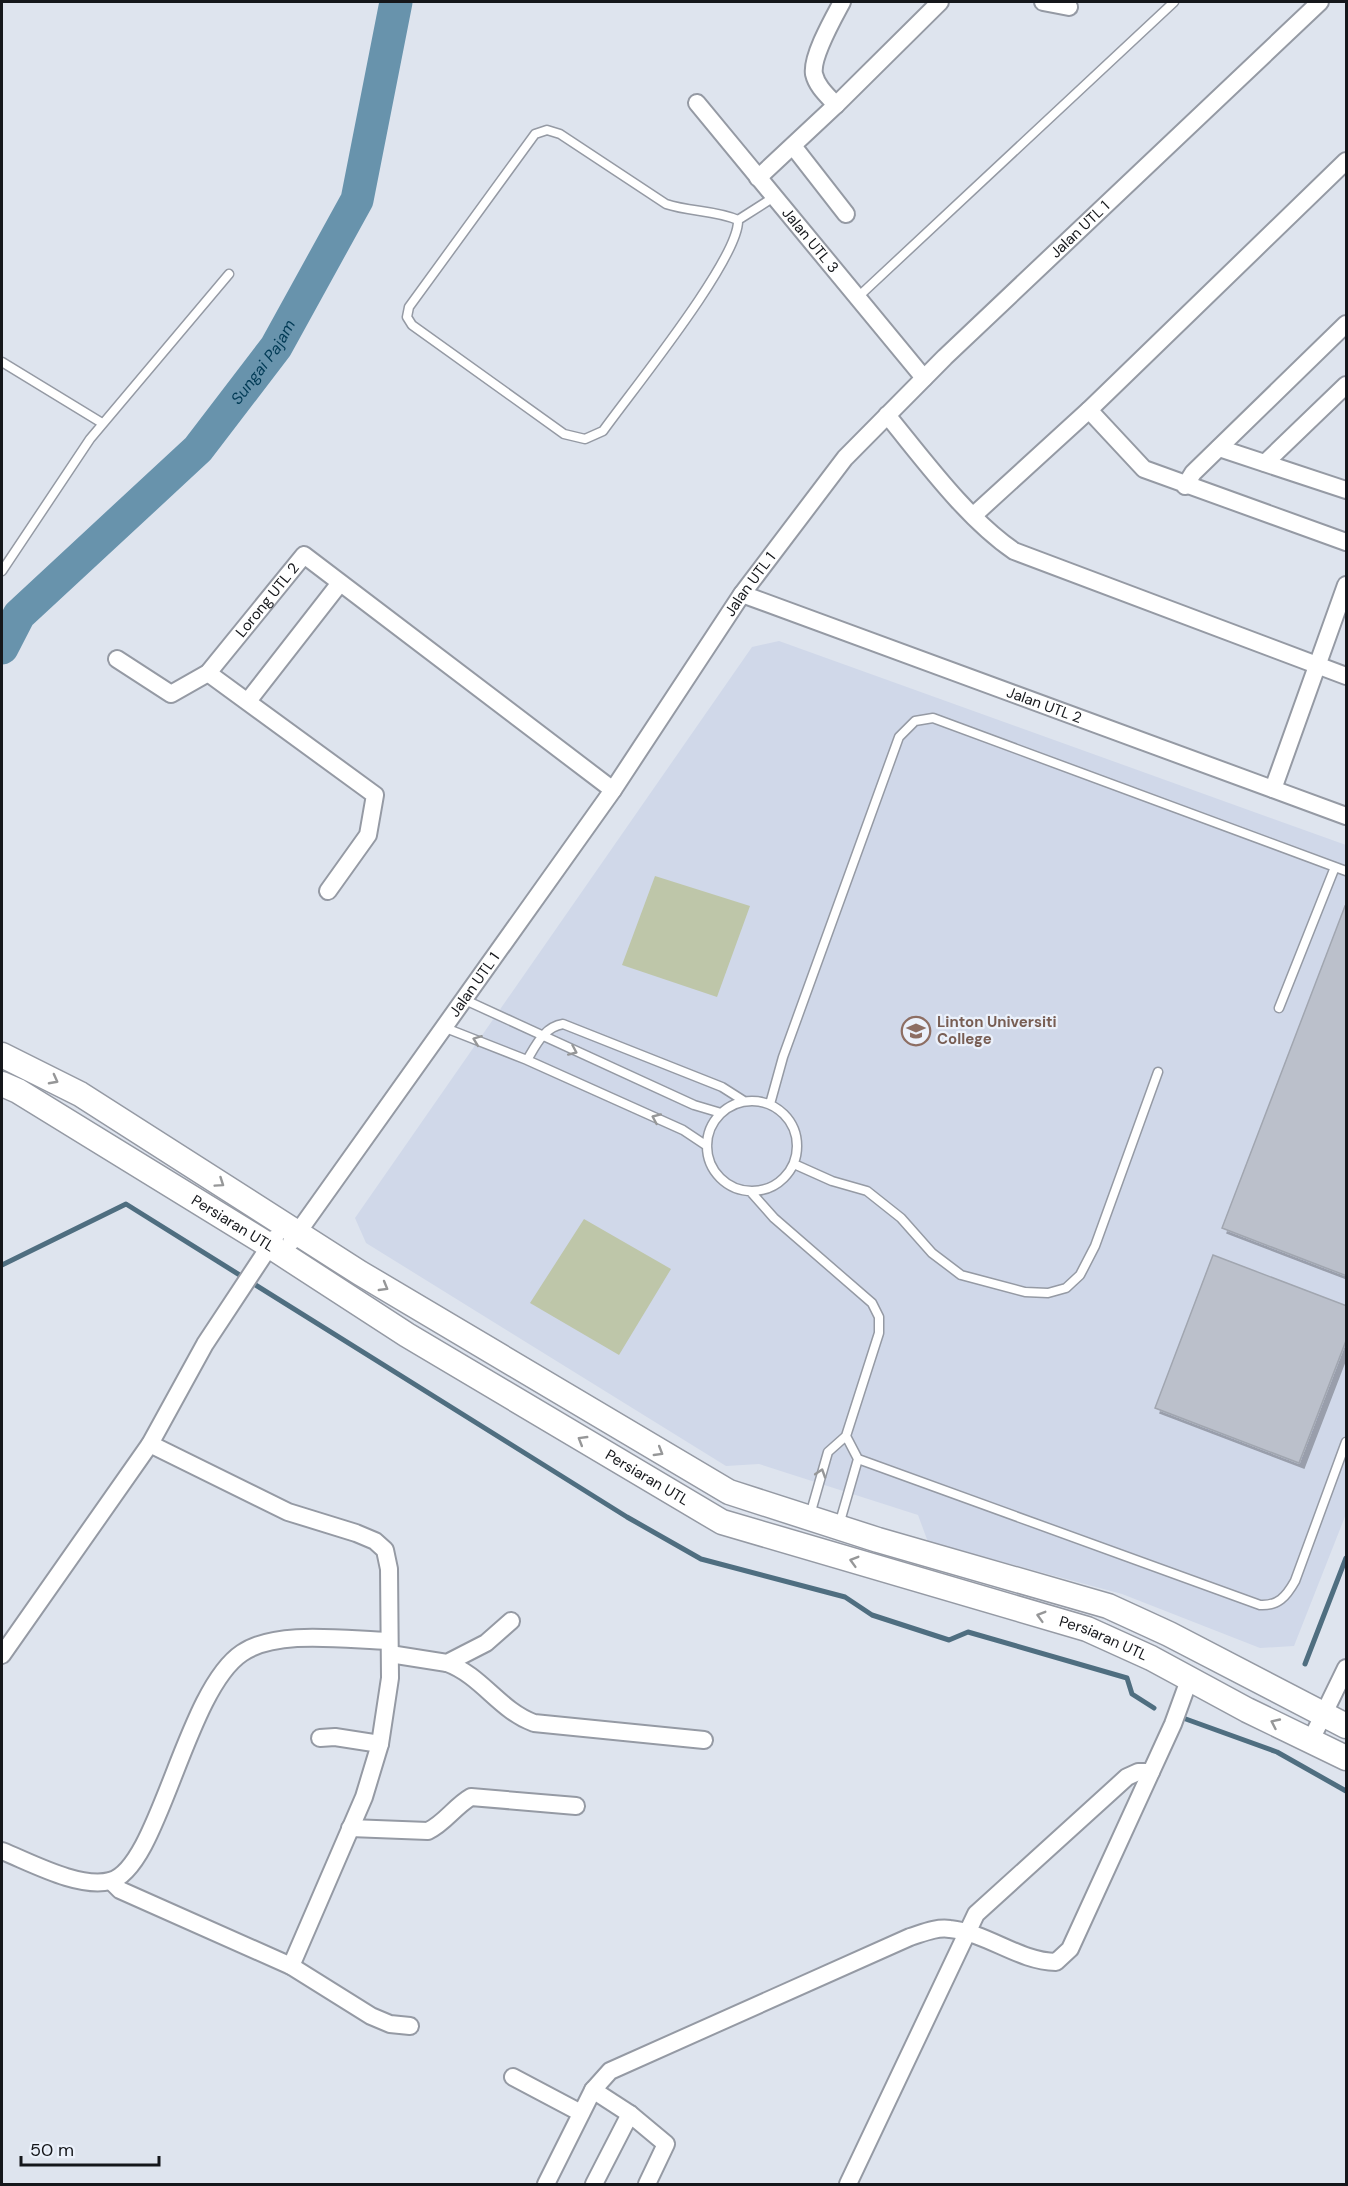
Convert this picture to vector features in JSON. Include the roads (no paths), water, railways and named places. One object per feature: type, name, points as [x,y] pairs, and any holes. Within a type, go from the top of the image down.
[{"type":"street","points":[[836,105],[822,90],[814,72],[819,50],[842,2]]},
{"type":"street","points":[[758,178],[940,2]]},
{"type":"street","points":[[1043,2],[1069,7]]},
{"type":"street","name":"Jalan UTL 1","points":[[2,1656],[150,1444],[205,1344],[236,1296],[290,1229],[464,999],[612,790],[742,594],[845,459],[924,378],[1320,2]]},
{"type":"street","name":"Jalan UTL 3","points":[[697,103],[924,378]]},
{"type":"street","points":[[793,146],[846,214]]},
{"type":"street","points":[[974,515],[1089,410],[1347,161]]},
{"type":"street","points":[[1185,486],[1193,473],[1347,324]]},
{"type":"street","points":[[1265,463],[1347,385]]},
{"type":"street","points":[[1089,410],[1144,469],[1185,486],[1347,542]]},
{"type":"street","points":[[886,415],[974,515],[998,540],[1014,551],[1347,676]]},
{"type":"street","points":[[1219,448],[1347,490]]},
{"type":"street","name":"Lorong UTL 2","points":[[208,673],[304,555],[612,790]]},
{"type":"street","points":[[248,701],[340,582]]},
{"type":"street","points":[[1273,789],[1347,585]]},
{"type":"street","name":"Jalan UTL 2","points":[[742,594],[1347,816]]},
{"type":"street","points":[[117,659],[171,694],[208,673],[375,795],[368,835],[328,891]]},
{"type":"street","name":"Persiaran UTL","points":[[2,1054],[90,1100],[290,1229],[711,1483],[753,1502],[1108,1606],[1169,1634],[1347,1726]]},
{"type":"street","name":"Persiaran UTL","points":[[2,1084],[18,1091],[270,1254],[722,1522],[1087,1629],[1347,1758]]},
{"type":"street","points":[[150,1444],[288,1512],[375,1541],[385,1550],[389,1569],[390,1678],[380,1744],[364,1797],[291,1966]]},
{"type":"street","points":[[447,1663],[486,1643],[511,1622]]},
{"type":"street","points":[[2,1851],[63,1875],[93,1882],[111,1881],[128,1869],[146,1842],[195,1719],[218,1680],[241,1654],[272,1640],[389,1648],[447,1663],[464,1669],[503,1706],[520,1718],[534,1723],[704,1740]]},
{"type":"street","points":[[1311,1740],[1346,1673]]},
{"type":"street","points":[[546,2184],[593,2090],[610,2071],[910,1937],[933,1929],[950,1928],[1037,1961],[1056,1962],[1070,1949],[1151,1772],[1190,1680]]},
{"type":"street","points":[[320,1738],[335,1737],[380,1744]]},
{"type":"street","points":[[848,2184],[965,1932],[976,1914],[1127,1777],[1138,1772],[1151,1772]]},
{"type":"street","points":[[350,1828],[428,1831],[438,1827],[460,1803],[471,1797],[576,1806]]},
{"type":"street","points":[[111,1881],[120,1890],[291,1966],[371,2016],[390,2024],[410,2026]]},
{"type":"street","points":[[513,2077],[581,2113]]},
{"type":"street","points":[[593,2090],[630,2114],[661,2137],[666,2144],[647,2184]]},
{"type":"street","points":[[594,2184],[630,2114]]},
{"type":"lane","points":[[858,297],[1174,2]]},
{"type":"lane","points":[[547,130],[560,134],[666,204],[682,209],[725,214],[738,220],[736,240],[707,288],[603,431],[585,439],[564,435],[412,325],[407,317],[409,307],[535,134],[547,130]]},
{"type":"lane","points":[[738,220],[774,197]]},
{"type":"lane","points":[[2,571],[102,423],[229,274]]},
{"type":"lane","points":[[2,362],[102,423]]},
{"type":"lane","points":[[770,1104],[783,1057],[899,736],[915,721],[933,718],[1347,871]]},
{"type":"lane","points":[[1279,1008],[1335,867]]},
{"type":"lane","points":[[464,999],[541,1037],[694,1105],[721,1113]]},
{"type":"lane","points":[[527,1060],[541,1037],[554,1025],[571,1025],[722,1087],[744,1101],[770,1104],[787,1118],[796,1136],[797,1150],[794,1164],[787,1176],[777,1184],[752,1192],[737,1190],[715,1173],[709,1160],[707,1146],[708,1134],[721,1113],[744,1101]]},
{"type":"lane","points":[[443,1027],[527,1060],[683,1130],[707,1146]]},
{"type":"lane","points":[[794,1164],[832,1181],[867,1191],[901,1218],[932,1253],[961,1275],[1025,1292],[1048,1293],[1066,1288],[1080,1275],[1095,1246],[1158,1072]]},
{"type":"lane","points":[[752,1192],[774,1218],[872,1303],[879,1317],[879,1332],[875,1349],[846,1436],[828,1452],[809,1518]]},
{"type":"lane","points":[[846,1436],[858,1459],[1268,1606],[1278,1603],[1287,1594],[1294,1581],[1347,1442]]},
{"type":"lane","points":[[838,1528],[858,1459]]},
{"type":"waterway","name":"Sungai Pajam","points":[[2,648],[19,615],[198,449],[276,347],[357,200],[396,2]]},
{"type":"waterway","points":[[2,1265],[126,1204],[627,1517],[701,1559],[845,1597],[872,1615],[949,1640],[968,1632],[1127,1678],[1132,1694],[1154,1708]]},
{"type":"waterway","points":[[1305,1664],[1346,1558]]},
{"type":"waterway","points":[[1183,1718],[1277,1752],[1346,1791]]},
{"type":"place","name":"Linton Universiti College","points":[[916,1031]]}]
